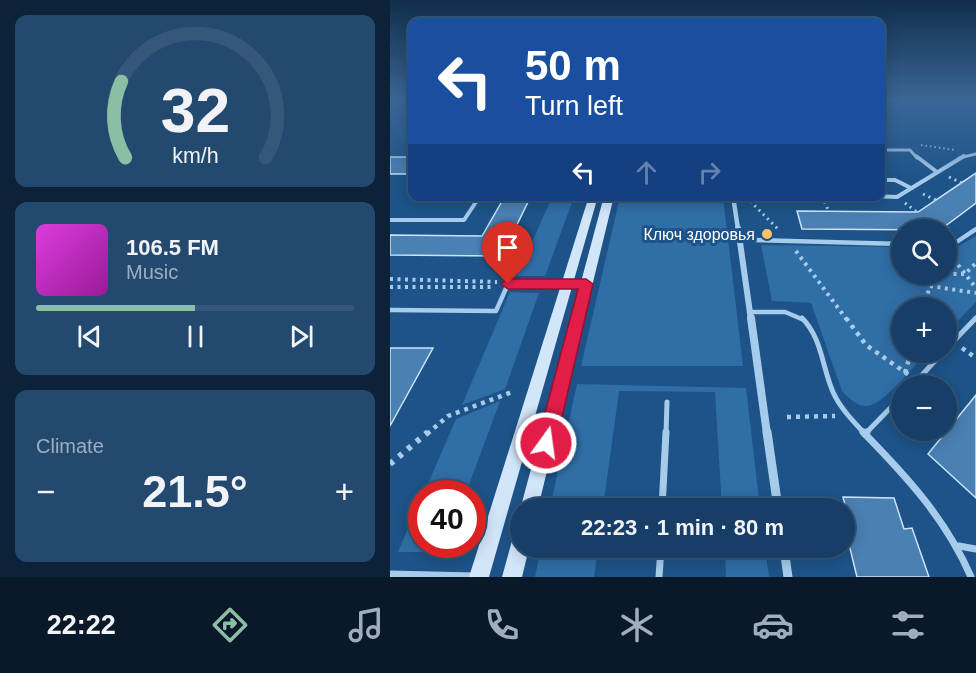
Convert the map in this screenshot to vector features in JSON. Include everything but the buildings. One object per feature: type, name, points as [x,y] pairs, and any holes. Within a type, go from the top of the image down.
[{"type":"street","points":[[482,577],[593,201]]},
{"type":"street","points":[[532,498],[608,201]]},
{"type":"street","points":[[734,201],[777,498]]},
{"type":"street","points":[[512,577],[517,558]]},
{"type":"street","points":[[785,558],[788,577]]},
{"type":"lane","points":[[885,150],[910,150],[921,162],[937,172]]},
{"type":"lane","points":[[885,197],[897,197],[960,157],[976,154]]},
{"type":"lane","points":[[885,180],[895,180],[911,188]]},
{"type":"lane","points":[[390,220],[464,220],[477,201]]},
{"type":"lane","points":[[957,242],[976,229]]},
{"type":"lane","points":[[754,240],[891,244]]},
{"type":"lane","points":[[390,310],[496,311],[508,284],[586,284]]},
{"type":"lane","points":[[749,312],[788,312],[802,318],[812,329],[835,396],[865,434],[909,478],[959,546],[971,577]]},
{"type":"lane","points":[[957,338],[976,318]]},
{"type":"lane","points":[[922,375],[933,363]]},
{"type":"lane","points":[[662,498],[667,402]]},
{"type":"lane","points":[[865,434],[891,407]]},
{"type":"lane","points":[[959,546],[976,549]]},
{"type":"lane","points":[[659,577],[660,558]]},
{"type":"lane","points":[[390,574],[482,577]]},
{"type":"path","points":[[916,144],[970,154]]},
{"type":"path","points":[[750,201],[789,241],[866,345],[905,373],[908,363]]},
{"type":"path","points":[[824,201],[829,212]]},
{"type":"path","points":[[957,234],[964,238]]},
{"type":"path","points":[[957,274],[965,274],[976,263]]},
{"type":"path","points":[[957,264],[976,288]]},
{"type":"path","points":[[390,279],[494,280],[503,285],[490,289],[390,287]]},
{"type":"path","points":[[410,287],[416,280]]},
{"type":"path","points":[[456,288],[461,280]]},
{"type":"path","points":[[927,297],[930,286],[976,293]]},
{"type":"path","points":[[957,345],[976,358]]},
{"type":"path","points":[[390,464],[448,416],[512,392]]},
{"type":"path","points":[[787,417],[848,415]]},
{"type":"shaded area","points":[[550,201],[573,201],[545,276],[517,276]]},
{"type":"shaded area","points":[[619,201],[723,201],[743,366],[581,366]]},
{"type":"shaded area","points":[[976,236],[976,302],[957,322],[957,297],[891,297],[891,363],[918,363],[906,375],[891,375],[891,390],[873,404],[862,406],[842,391],[811,303],[772,301],[761,245],[891,247],[891,285],[957,285],[957,246]]},
{"type":"shaded area","points":[[510,292],[539,293],[505,389],[462,405]]},
{"type":"shaded area","points":[[577,384],[746,388],[759,498],[721,498],[715,392],[619,391],[604,498],[552,498]]},
{"type":"shaded area","points":[[500,401],[471,480],[430,480],[456,419]]},
{"type":"shaded area","points":[[408,529],[408,552],[398,552]]},
{"type":"shaded area","points":[[539,558],[597,558],[594,577],[535,577]]},
{"type":"shaded area","points":[[725,558],[766,558],[769,577],[726,577]]},
{"type":"place","name":"Ключ здоровья","points":[[767,234]]},
{"type":"route","points":[[508,284],[586,284],[546,443]]}]
